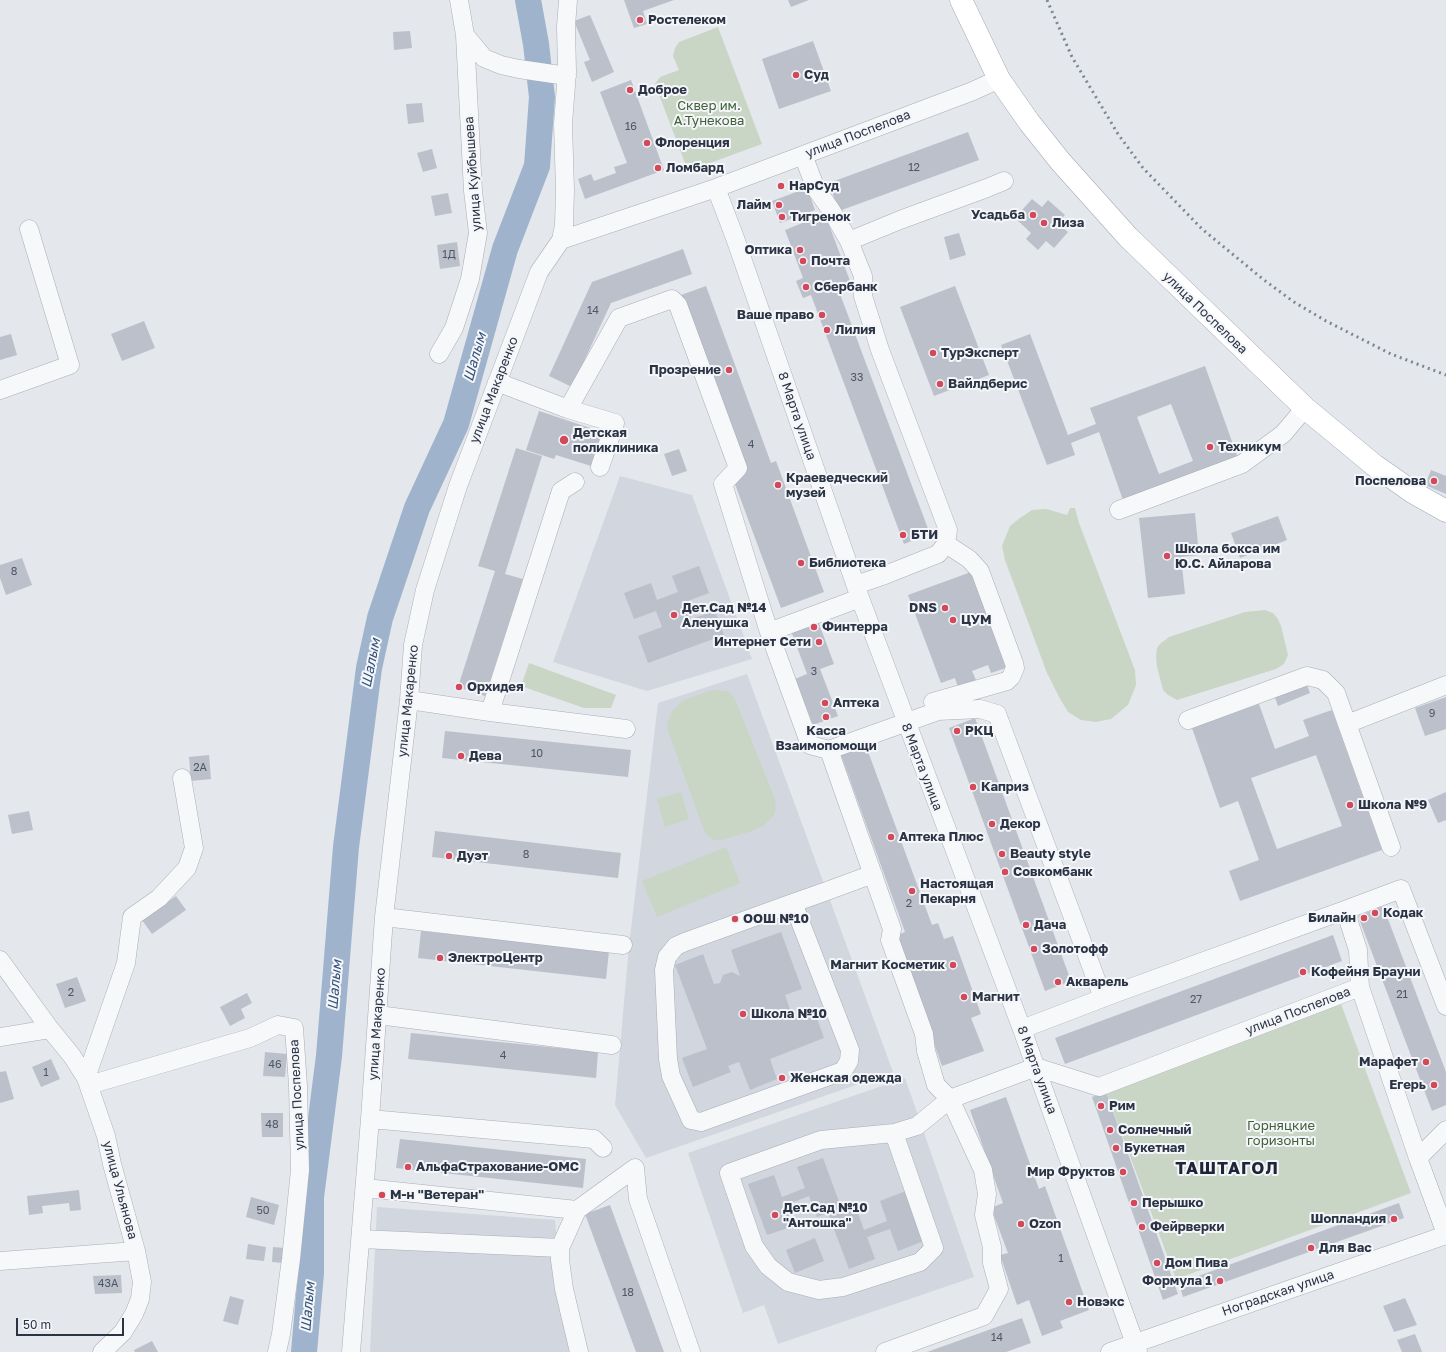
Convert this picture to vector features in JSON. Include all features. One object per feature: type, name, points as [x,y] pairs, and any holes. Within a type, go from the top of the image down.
[{"type":"main road","name":"улица Поспелова","points":[[961,0],[999,79],[1029,122],[1060,161],[1128,237],[1305,408],[1374,465],[1414,493],[1446,511]]},
{"type":"street","name":"улица Куйбышева","points":[[439,354],[454,328],[470,279],[478,232],[473,191],[465,35],[459,0]]},
{"type":"street","points":[[568,0],[566,26],[567,76],[563,124],[565,190],[564,218],[561,240],[716,188]]},
{"type":"street","name":"улица Куйбышева","points":[[465,35],[484,58],[501,65],[567,76]]},
{"type":"street","name":"улица Поспелова","points":[[716,188],[973,91],[999,79]]},
{"type":"street","points":[[770,632],[858,592],[885,576],[938,554],[946,544],[948,530],[880,350],[863,296],[863,276],[849,241],[831,210],[816,189],[803,155]]},
{"type":"street","points":[[849,241],[1004,181]]},
{"type":"street","name":"8 Марта улица","points":[[716,188],[738,246],[858,592],[905,722],[1022,1029],[1136,1348]]},
{"type":"street","points":[[0,390],[70,365],[29,229]]},
{"type":"street","name":"улица Макаренко","points":[[351,1352],[378,1015],[384,917],[409,700],[413,645],[425,590],[458,486],[539,272],[561,240]]},
{"type":"street","points":[[568,409],[619,318],[672,299],[678,305],[738,468],[723,484],[770,632],[810,745],[829,750],[938,711],[980,709],[997,714],[1103,998]]},
{"type":"street","points":[[497,382],[568,409],[615,423],[600,466]]},
{"type":"street","points":[[1118,510],[1242,464],[1283,434],[1305,408]]},
{"type":"street","points":[[490,712],[561,492],[574,482]]},
{"type":"street","points":[[933,702],[1007,680],[1011,677],[1015,668],[1012,656],[980,571],[969,558],[946,544]]},
{"type":"street","points":[[1188,720],[1307,676],[1323,680],[1336,693],[1391,846]]},
{"type":"street","points":[[1347,724],[1446,685]]},
{"type":"street","points":[[409,700],[626,729]]},
{"type":"street","points":[[829,750],[892,929],[890,940],[924,1034],[926,1051],[936,1085],[950,1099],[983,1170],[987,1194],[984,1215],[992,1247],[992,1263],[999,1289],[984,1316],[885,1352]]},
{"type":"street","points":[[88,1082],[126,963],[132,916],[159,898],[187,868],[194,848],[182,778]]},
{"type":"street","points":[[793,903],[850,1050],[849,1061],[843,1071],[701,1122],[691,1120],[671,1076],[668,1059],[664,970],[667,957],[676,946],[685,942],[873,874]]},
{"type":"street","points":[[1022,1029],[1401,889],[1446,1006]]},
{"type":"street","points":[[1345,910],[1358,950],[1360,987]]},
{"type":"street","points":[[384,917],[623,946]]},
{"type":"street","name":"улица Ульянова","points":[[0,960],[72,1056],[88,1082],[106,1136],[112,1164],[136,1251],[142,1282],[140,1299],[134,1314],[123,1332],[102,1352]]},
{"type":"street","name":"улица Поспелова","points":[[1036,1067],[1099,1087],[1360,987],[1418,1158],[1446,1235]]},
{"type":"street","points":[[378,1015],[612,1045]]},
{"type":"street","name":"улица Поспелова","points":[[88,1082],[250,1038],[278,1025],[294,1028],[298,1086],[300,1170],[291,1259],[277,1352]]},
{"type":"street","points":[[0,1037],[50,1028]]},
{"type":"street","points":[[894,1133],[934,1248],[920,1262],[843,1287],[819,1290],[788,1282],[768,1266],[754,1246],[729,1173],[821,1140],[894,1133],[917,1126],[950,1099],[1036,1067]]},
{"type":"street","points":[[370,1119],[594,1139],[603,1148]]},
{"type":"street","points":[[1418,1158],[1446,1130]]},
{"type":"street","points":[[579,1352],[564,1289],[560,1248],[577,1210],[635,1168],[638,1198],[691,1352]]},
{"type":"street","points":[[364,1188],[577,1210]]},
{"type":"street","name":"Ноградская улица","points":[[1110,1352],[1136,1348],[1446,1235]]},
{"type":"street","points":[[361,1239],[560,1248]]},
{"type":"street","points":[[0,1261],[136,1251]]},
{"type":"shaded area","points":[[620,476],[692,495],[752,659],[647,691],[553,662]]},
{"type":"shaded area","name":"ООШ №10","points":[[747,674],[893,1072],[646,1158],[615,1105],[629,946],[658,703]]},
{"type":"shaded area","points":[[905,1078],[974,1277],[778,1344],[764,1305],[743,1313],[688,1153]]},
{"type":"shaded area","points":[[377,1207],[555,1220],[563,1308],[575,1352],[370,1352]]},
{"type":"green space","name":"Сквер им. А.Тунекова","points":[[718,27],[762,144],[688,171],[655,84],[660,77],[679,70],[673,56],[675,48],[679,42]]},
{"type":"green space","points":[[1070,508],[1075,508],[1079,523],[1135,670],[1136,685],[1128,705],[1111,719],[1096,722],[1081,720],[1068,712],[1059,697],[1047,673],[1005,560],[1002,546],[1010,526],[1032,510],[1046,509],[1067,515]]},
{"type":"green space","points":[[1265,610],[1273,613],[1281,626],[1288,655],[1284,664],[1276,669],[1177,700],[1163,690],[1157,667],[1156,656],[1157,648],[1160,644],[1169,637],[1245,612]]},
{"type":"green space","points":[[529,663],[616,695],[611,708],[584,708],[521,686]]},
{"type":"green space","points":[[712,690],[728,691],[735,699],[775,799],[776,809],[773,816],[763,826],[752,831],[721,840],[714,840],[708,836],[703,828],[667,728],[668,721],[673,710],[684,700]]},
{"type":"green space","points":[[681,792],[689,819],[665,827],[657,799]]},
{"type":"green space","points":[[726,847],[740,883],[657,917],[642,881]]},
{"type":"green space","name":"Горняцкие горизонты","points":[[1341,1004],[1411,1193],[1176,1279],[1106,1092]]},
{"type":"building","points":[[624,0],[674,0],[643,11],[647,24],[634,28]]},
{"type":"building","points":[[788,0],[809,0],[791,7]]},
{"type":"building","points":[[590,15],[614,72],[592,82],[584,62],[590,60],[574,21]]},
{"type":"building","points":[[410,31],[412,48],[394,50],[393,32]]},
{"type":"building","name":"Суд","points":[[813,41],[831,91],[779,109],[762,59]]},
{"type":"building","points":[[631,80],[664,170],[585,199],[578,179],[591,174],[594,181],[616,173],[614,167],[627,163],[600,92]]},
{"type":"building","points":[[422,103],[424,122],[408,124],[406,104]]},
{"type":"building","points":[[968,132],[979,160],[839,211],[829,183]]},
{"type":"building","points":[[432,149],[437,168],[423,172],[417,153]]},
{"type":"building","points":[[807,188],[815,210],[780,223],[772,201]]},
{"type":"building","points":[[448,193],[452,213],[435,216],[431,196]]},
{"type":"building","points":[[1032,199],[1042,207],[1048,200],[1065,215],[1057,223],[1068,232],[1054,248],[1046,241],[1038,250],[1026,239],[1031,233],[1015,218]]},
{"type":"building","points":[[825,214],[850,281],[837,286],[930,534],[904,544],[811,295],[803,298],[796,281],[803,278],[785,230]]},
{"type":"building","points":[[959,233],[966,255],[950,260],[944,237]]},
{"type":"building","points":[[457,242],[460,266],[440,269],[437,245]]},
{"type":"building","points":[[683,249],[692,274],[611,303],[572,387],[549,376],[592,282]]},
{"type":"building","points":[[706,286],[771,463],[776,461],[824,592],[781,608],[732,476],[746,471],[681,295]]},
{"type":"building","points":[[955,286],[989,375],[934,396],[900,307]]},
{"type":"building","points":[[144,321],[155,348],[122,361],[111,334]]},
{"type":"building","points":[[11,334],[17,355],[0,360],[0,337]]},
{"type":"building","name":"Техникум","points":[[1030,334],[1068,435],[1096,424],[1090,408],[1205,366],[1239,461],[1124,503],[1099,432],[1071,443],[1075,455],[1047,465],[1001,345]],"holes":[[[1171,404],[1193,461],[1159,474],[1137,417]]]},
{"type":"building","name":"Детская поликлиника","points":[[539,411],[602,432],[591,466],[556,455],[554,459],[526,450]]},
{"type":"building","points":[[516,448],[542,456],[505,574],[523,579],[485,696],[458,687],[495,571],[478,566]]},
{"type":"building","points":[[679,449],[687,471],[672,476],[664,454]]},
{"type":"building","points":[[1431,470],[1446,476],[1446,494],[1425,485]]},
{"type":"building","name":"Школа бокса им Ю.С. Айларова","points":[[1195,513],[1199,555],[1181,557],[1185,594],[1148,598],[1139,518]]},
{"type":"building","points":[[1278,516],[1287,540],[1240,558],[1231,533]]},
{"type":"building","points":[[22,558],[32,585],[6,595],[0,578],[0,565]]},
{"type":"building","name":"Дет.Сад №14 Аленушка","points":[[699,566],[709,593],[685,602],[691,619],[715,611],[724,635],[648,663],[638,636],[662,627],[656,611],[634,619],[624,593],[651,583],[657,600],[678,592],[672,576]]},
{"type":"building","name":"ЦУМ","points":[[971,572],[1006,668],[991,673],[988,665],[972,671],[976,680],[958,687],[955,678],[941,683],[908,595]]},
{"type":"building","points":[[817,618],[834,664],[820,669],[838,716],[813,725],[795,679],[807,674],[790,628]]},
{"type":"building","points":[[1306,682],[1310,693],[1278,706],[1274,695]]},
{"type":"building","points":[[1446,697],[1446,729],[1425,736],[1415,708]]},
{"type":"building","name":"Школа №9","points":[[1259,704],[1275,749],[1309,736],[1303,720],[1332,710],[1382,850],[1240,901],[1229,871],[1259,860],[1238,801],[1220,808],[1192,728]],"holes":[[[1316,755],[1342,826],[1277,849],[1251,778]]]},
{"type":"building","points":[[975,718],[1071,981],[1045,991],[949,728]]},
{"type":"building","points":[[445,731],[631,750],[628,777],[442,758]]},
{"type":"building","points":[[866,746],[932,925],[938,923],[944,939],[953,936],[981,1014],[971,1018],[984,1051],[942,1066],[895,936],[905,932],[841,755]]},
{"type":"building","points":[[209,755],[211,779],[191,781],[189,757]]},
{"type":"building","points":[[1446,792],[1446,820],[1438,823],[1428,800]]},
{"type":"building","points":[[29,811],[33,830],[12,834],[8,815]]},
{"type":"building","points":[[435,831],[621,853],[618,878],[432,857]]},
{"type":"building","points":[[176,896],[186,910],[152,934],[142,920]]},
{"type":"building","points":[[1383,906],[1446,1072],[1446,1105],[1432,1111],[1358,916]]},
{"type":"building","points":[[421,931],[609,951],[606,979],[418,958]]},
{"type":"building","name":"Школа №10","points":[[781,932],[802,989],[785,995],[793,1018],[814,1010],[824,1038],[770,1059],[777,1079],[750,1090],[739,1062],[728,1066],[731,1072],[693,1087],[682,1058],[707,1049],[675,965],[703,954],[714,984],[720,983],[723,975],[732,972],[740,976],[731,950]]},
{"type":"building","points":[[1333,935],[1342,961],[1065,1064],[1055,1038]]},
{"type":"building","points":[[77,977],[86,1001],[65,1008],[56,984]]},
{"type":"building","points":[[247,993],[252,1003],[241,1009],[245,1018],[230,1026],[220,1007]]},
{"type":"building","points":[[411,1033],[598,1052],[596,1078],[408,1059]]},
{"type":"building","points":[[265,1052],[287,1054],[285,1077],[263,1076]]},
{"type":"building","points":[[51,1059],[60,1079],[41,1087],[32,1067]]},
{"type":"building","points":[[6,1071],[14,1099],[0,1103],[0,1072]]},
{"type":"building","points":[[1106,1092],[1178,1294],[1163,1300],[1092,1097]]},
{"type":"building","points":[[1006,1097],[1039,1189],[1045,1186],[1089,1310],[1060,1321],[1063,1328],[1042,1336],[1029,1300],[1017,1305],[1000,1255],[1008,1253],[991,1208],[1003,1203],[970,1110]]},
{"type":"building","points":[[261,1113],[283,1113],[283,1137],[262,1137]]},
{"type":"building","points":[[400,1139],[586,1159],[583,1188],[396,1168]]},
{"type":"building","name":"Дет.Сад №10 \"Антошка\"","points":[[823,1158],[841,1207],[854,1202],[864,1230],[887,1221],[880,1201],[906,1191],[924,1241],[898,1251],[890,1229],[867,1237],[875,1259],[849,1269],[828,1213],[817,1217],[809,1196],[786,1205],[794,1226],[767,1235],[748,1184],[774,1175],[782,1197],[805,1188],[797,1167]]},
{"type":"building","points":[[79,1190],[81,1210],[70,1211],[69,1203],[42,1206],[43,1213],[29,1215],[27,1196]]},
{"type":"building","points":[[251,1197],[279,1205],[274,1225],[246,1217]]},
{"type":"building","points":[[1399,1203],[1404,1218],[1183,1297],[1179,1283]]},
{"type":"building","points":[[610,1205],[664,1352],[636,1352],[585,1214]]},
{"type":"building","points":[[815,1238],[824,1261],[795,1273],[786,1250]]},
{"type":"building","points":[[248,1244],[266,1247],[264,1261],[246,1259]]},
{"type":"building","points":[[273,1247],[284,1248],[283,1263],[272,1262]]},
{"type":"building","points":[[121,1275],[122,1293],[95,1294],[93,1276]]},
{"type":"building","points":[[230,1296],[244,1300],[238,1325],[223,1321]]},
{"type":"building","points":[[1405,1298],[1417,1325],[1394,1332],[1383,1306]]},
{"type":"building","points":[[1022,1318],[1031,1343],[1006,1352],[927,1352]]},
{"type":"building","points":[[1415,1334],[1422,1352],[1402,1352],[1397,1340]]},
{"type":"building","points":[[152,1341],[158,1352],[135,1352],[134,1350]]},
{"type":"waterway","name":"Шалым","points":[[304,1352],[311,1273],[311,1197],[329,1056],[346,847],[369,668],[380,618],[417,508],[456,424],[505,249],[537,166],[542,97],[536,44],[528,0]]},
{"type":"railway","points":[[1047,0],[1072,57],[1118,134],[1143,168],[1202,229],[1264,280],[1294,302],[1326,321],[1391,354],[1446,375]]},
{"type":"place","name":"Ростелеком","points":[[640,20]]},
{"type":"place","name":"Суд","points":[[796,75]]},
{"type":"place","name":"Доброе","points":[[630,90]]},
{"type":"place","name":"Флоренция","points":[[647,143]]},
{"type":"place","name":"Ломбард","points":[[658,168]]},
{"type":"place","name":"НарСуд","points":[[781,186]]},
{"type":"place","name":"Лайм","points":[[779,205]]},
{"type":"place","name":"Усадьба","points":[[1033,215]]},
{"type":"place","name":"Тигренок","points":[[782,217]]},
{"type":"place","name":"Лиза","points":[[1044,223]]},
{"type":"place","name":"Оптика","points":[[800,250]]},
{"type":"place","name":"Почта","points":[[803,261]]},
{"type":"place","name":"Сбербанк","points":[[806,287]]},
{"type":"place","name":"Ваше право","points":[[822,315]]},
{"type":"place","name":"Лилия","points":[[827,330]]},
{"type":"place","name":"ТурЭксперт","points":[[933,353]]},
{"type":"place","name":"Прозрение","points":[[729,370]]},
{"type":"place","name":"Вайлдберис","points":[[940,384]]},
{"type":"place","name":"Детская поликлиника","points":[[564,440]]},
{"type":"place","name":"Техникум","points":[[1210,447]]},
{"type":"place","name":"Поспелова","points":[[1434,481]]},
{"type":"place","name":"Краеведческий музей","points":[[778,485]]},
{"type":"place","name":"БТИ","points":[[903,535]]},
{"type":"place","name":"Школа бокса им Ю.С. Айларова","points":[[1167,556]]},
{"type":"place","name":"Библиотека","points":[[801,563]]},
{"type":"place","name":"DNS","points":[[945,608]]},
{"type":"place","name":"Дет.Сад №14 Аленушка","points":[[674,615]]},
{"type":"place","name":"ЦУМ","points":[[953,620]]},
{"type":"place","name":"Финтерра","points":[[814,627]]},
{"type":"place","name":"Интернет Сети","points":[[819,642]]},
{"type":"place","name":"Орхидея","points":[[459,687]]},
{"type":"place","name":"Аптека","points":[[825,703]]},
{"type":"place","name":"Касса Взаимопомощи","points":[[826,717]]},
{"type":"place","name":"РКЦ","points":[[957,731]]},
{"type":"place","name":"Дева","points":[[461,756]]},
{"type":"place","name":"Каприз","points":[[973,787]]},
{"type":"place","name":"Школа №9","points":[[1350,805]]},
{"type":"place","name":"Декор","points":[[992,824]]},
{"type":"place","name":"Аптека Плюс","points":[[891,837]]},
{"type":"place","name":"Beauty style","points":[[1002,854]]},
{"type":"place","name":"Дуэт","points":[[449,856]]},
{"type":"place","name":"Совкомбанк","points":[[1005,872]]},
{"type":"place","name":"Настоящая Пекарня","points":[[912,891]]},
{"type":"place","name":"Кодак","points":[[1375,913]]},
{"type":"place","name":"Билайн","points":[[1364,918]]},
{"type":"place","name":"ООШ №10","points":[[735,919]]},
{"type":"place","name":"Дача","points":[[1026,925]]},
{"type":"place","name":"Золотофф","points":[[1034,949]]},
{"type":"place","name":"ЭлектроЦентр","points":[[440,958]]},
{"type":"place","name":"Магнит Косметик","points":[[953,965]]},
{"type":"place","name":"Кофейня Брауни","points":[[1303,972]]},
{"type":"place","name":"Акварель","points":[[1058,982]]},
{"type":"place","name":"Магнит","points":[[964,997]]},
{"type":"place","name":"Школа №10","points":[[743,1014]]},
{"type":"place","name":"Марафет","points":[[1426,1062]]},
{"type":"place","name":"Женская одежда","points":[[782,1078]]},
{"type":"place","name":"Егерь","points":[[1434,1085]]},
{"type":"place","name":"Рим","points":[[1101,1106]]},
{"type":"place","name":"Солнечный","points":[[1110,1130]]},
{"type":"place","name":"Букетная","points":[[1116,1148]]},
{"type":"place","name":"АльфаСтрахование-ОМС","points":[[408,1167]]},
{"type":"place","name":"Мир Фруктов","points":[[1123,1172]]},
{"type":"place","name":"М-н \"Ветеран\"","points":[[382,1195]]},
{"type":"place","name":"Перышко","points":[[1134,1203]]},
{"type":"place","name":"Дет.Сад №10 \"Антошка\"","points":[[775,1215]]},
{"type":"place","name":"Шопландия","points":[[1394,1219]]},
{"type":"place","name":"Ozon","points":[[1021,1224]]},
{"type":"place","name":"Фейрверки","points":[[1142,1227]]},
{"type":"place","name":"Для Вас","points":[[1311,1248]]},
{"type":"place","name":"Дом Пива","points":[[1157,1263]]},
{"type":"place","name":"Формула 1","points":[[1220,1281]]},
{"type":"place","name":"Новэкс","points":[[1069,1302]]},
{"type":"district","name":"ТАШТАГОЛ","points":[[1227,1169]]}]
